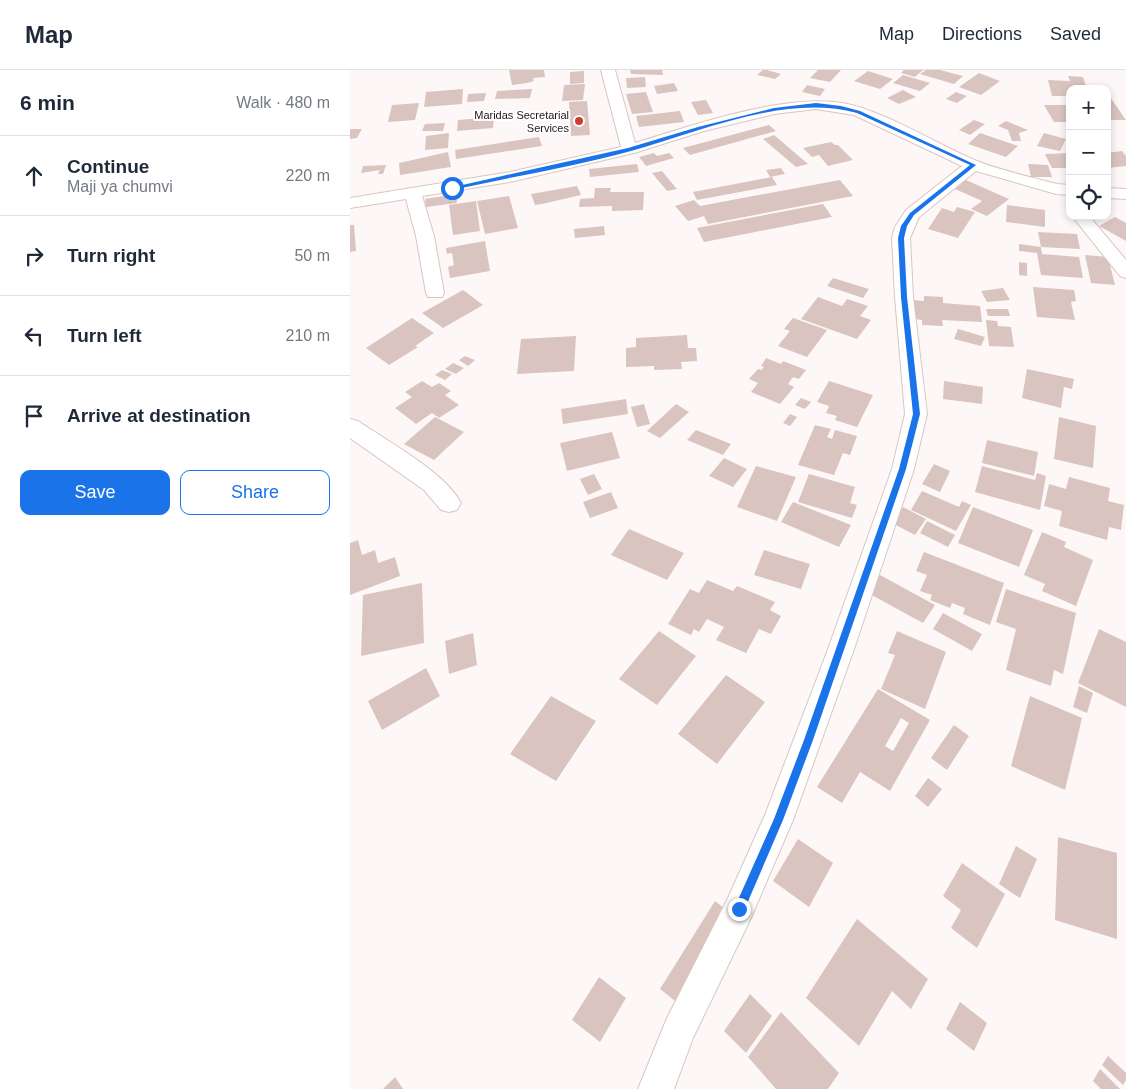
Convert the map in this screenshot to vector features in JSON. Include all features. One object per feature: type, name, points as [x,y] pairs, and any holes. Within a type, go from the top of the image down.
[{"type":"street","points":[[608,70],[629,150]]},
{"type":"street","points":[[350,203],[510,177],[629,150],[700,128],[765,112],[816,105],[841,107],[859,112],[973,165],[1063,190]]},
{"type":"street","points":[[656,1089],[679,1030],[739,909],[778,820],[840,652],[903,469],[916,414],[904,297],[901,238],[904,226],[912,214],[973,165]]},
{"type":"street","points":[[1111,193],[1126,194]]},
{"type":"street","points":[[413,194],[425,236],[434,293]]},
{"type":"street","points":[[1083,220],[1126,272]]},
{"type":"street","points":[[350,427],[432,484],[449,503]]},
{"type":"building","points":[[509,70],[544,70],[545,77],[533,78],[534,81],[512,85]]},
{"type":"building","points":[[630,70],[662,70],[663,75],[631,74]]},
{"type":"building","points":[[763,70],[781,74],[775,79],[757,75]]},
{"type":"building","points":[[818,70],[841,70],[830,82],[810,78]]},
{"type":"building","points":[[904,70],[923,70],[915,77],[901,73]]},
{"type":"building","points":[[926,70],[940,70],[963,76],[954,84],[920,74]]},
{"type":"building","points":[[584,71],[584,83],[570,84],[570,72]]},
{"type":"building","points":[[868,71],[893,79],[880,89],[854,81]]},
{"type":"building","points":[[979,73],[1000,81],[981,95],[959,87]]},
{"type":"building","points":[[903,75],[930,83],[920,91],[893,83]]},
{"type":"building","points":[[1068,76],[1083,77],[1086,85],[1066,85],[1066,96],[1052,96],[1048,80],[1070,81]]},
{"type":"building","points":[[645,77],[646,87],[627,88],[626,78]]},
{"type":"building","points":[[674,83],[678,91],[657,94],[654,86]]},
{"type":"building","points":[[585,84],[583,100],[562,101],[564,85]]},
{"type":"building","points":[[807,85],[825,89],[820,96],[802,92]]},
{"type":"building","points":[[463,89],[462,104],[424,107],[426,92]]},
{"type":"building","points":[[532,89],[530,98],[495,99],[497,91]]},
{"type":"building","points":[[903,90],[916,97],[899,104],[887,98]]},
{"type":"building","points":[[646,92],[653,112],[632,114],[626,94]]},
{"type":"building","points":[[956,92],[967,96],[957,103],[946,99]]},
{"type":"building","points":[[486,93],[484,101],[467,102],[468,94]]},
{"type":"building","points":[[1111,98],[1126,120],[1111,120]]},
{"type":"building","points":[[706,100],[713,113],[698,115],[691,102]]},
{"type":"building","points":[[587,101],[590,135],[571,136],[569,102]]},
{"type":"building","points":[[419,103],[415,120],[388,122],[392,105]]},
{"type":"building","points":[[1044,105],[1066,105],[1066,122],[1054,122]]},
{"type":"building","points":[[680,111],[684,122],[639,127],[636,116]]},
{"type":"building","points":[[529,112],[529,116],[536,115],[536,119],[518,121],[517,113]]},
{"type":"building","points":[[494,117],[493,128],[457,131],[458,120]]},
{"type":"building","points":[[974,120],[985,124],[970,135],[959,130]]},
{"type":"building","points":[[1006,121],[1028,130],[1019,133],[1021,141],[1012,141],[1008,130],[998,126]]},
{"type":"building","points":[[445,123],[443,131],[422,131],[425,124]]},
{"type":"building","points":[[769,125],[776,131],[690,155],[683,148]]},
{"type":"building","points":[[350,129],[362,129],[357,138],[350,139]]},
{"type":"building","points":[[449,133],[448,148],[425,150],[426,136]]},
{"type":"building","points":[[980,133],[1018,146],[1006,157],[968,144]]},
{"type":"building","points":[[1044,133],[1066,139],[1060,151],[1037,146]]},
{"type":"building","points":[[774,135],[808,164],[796,167],[763,139]]},
{"type":"building","points":[[539,137],[542,146],[456,159],[455,150]]},
{"type":"building","points":[[831,142],[838,145],[853,160],[828,166],[819,155],[812,157],[803,148]]},
{"type":"building","points":[[1122,151],[1126,156],[1126,166],[1111,168],[1111,152]]},
{"type":"building","points":[[448,152],[451,167],[400,175],[399,163]]},
{"type":"building","points":[[654,153],[657,156],[669,153],[674,158],[646,166],[639,157]]},
{"type":"building","points":[[1066,153],[1066,168],[1052,168],[1045,154]]},
{"type":"building","points":[[637,164],[639,172],[590,177],[589,169]]},
{"type":"building","points":[[1028,164],[1048,165],[1052,177],[1031,177]]},
{"type":"building","points":[[386,165],[383,174],[378,174],[380,170],[361,173],[363,166]]},
{"type":"building","points":[[781,168],[785,174],[770,177],[766,170]]},
{"type":"building","points":[[662,171],[677,189],[667,191],[652,173]]},
{"type":"building","points":[[772,177],[777,185],[697,200],[693,192]]},
{"type":"building","points":[[840,180],[853,196],[708,224],[704,216],[688,221],[675,206],[694,200],[700,206]]},
{"type":"building","points":[[966,180],[1009,199],[987,216],[971,209],[982,201],[955,189]]},
{"type":"building","points":[[577,186],[581,195],[542,204],[535,205],[531,194]]},
{"type":"building","points":[[595,188],[611,188],[610,192],[644,192],[643,210],[612,211],[612,206],[579,207],[580,199],[594,198]]},
{"type":"building","points":[[456,194],[457,203],[426,207],[425,199]]},
{"type":"building","points":[[509,196],[518,228],[485,234],[477,201]]},
{"type":"building","points":[[476,201],[480,231],[453,235],[449,205]]},
{"type":"building","points":[[823,204],[832,217],[704,242],[697,228]]},
{"type":"building","points":[[1007,205],[1045,210],[1045,227],[1006,222]]},
{"type":"building","points":[[957,207],[975,212],[958,238],[928,229],[942,208],[954,212]]},
{"type":"building","points":[[1115,217],[1126,223],[1126,241],[1099,226]]},
{"type":"building","points":[[350,225],[354,225],[356,251],[350,252]]},
{"type":"building","points":[[604,226],[605,235],[575,238],[574,229]]},
{"type":"building","points":[[1038,232],[1077,234],[1080,249],[1041,247]]},
{"type":"building","points":[[485,241],[490,271],[450,278],[448,267],[454,265],[452,253],[447,254],[446,248]]},
{"type":"building","points":[[1019,244],[1041,247],[1042,254],[1079,257],[1083,278],[1041,275],[1037,253],[1019,251]]},
{"type":"building","points":[[1085,255],[1108,257],[1115,285],[1091,283]]},
{"type":"building","points":[[1019,262],[1027,263],[1027,276],[1019,275]]},
{"type":"building","points":[[833,278],[869,289],[863,298],[827,286]]},
{"type":"building","points":[[1033,287],[1074,290],[1076,301],[1071,302],[1075,320],[1037,317]]},
{"type":"building","points":[[1003,288],[1010,300],[987,302],[981,291]]},
{"type":"building","points":[[463,290],[483,305],[443,328],[422,313]]},
{"type":"building","points":[[924,296],[943,297],[943,303],[980,306],[982,322],[942,320],[943,326],[922,325],[922,320],[913,319],[912,300],[924,301]]},
{"type":"building","points":[[818,297],[842,306],[847,299],[868,306],[860,316],[871,320],[857,339],[801,319]]},
{"type":"building","points":[[986,309],[1008,309],[1010,316],[988,316]]},
{"type":"building","points":[[412,318],[434,333],[415,346],[418,347],[389,365],[366,348]]},
{"type":"building","points":[[793,318],[827,330],[807,357],[778,346],[790,331],[784,329]]},
{"type":"building","points":[[986,320],[997,321],[998,326],[1011,327],[1014,347],[989,346]]},
{"type":"building","points":[[958,329],[985,337],[981,346],[954,339]]},
{"type":"building","points":[[687,335],[688,348],[696,348],[697,361],[681,362],[682,369],[654,370],[654,366],[626,367],[626,348],[636,347],[636,338]]},
{"type":"building","points":[[576,336],[574,371],[517,374],[521,339]]},
{"type":"building","points":[[465,356],[475,360],[468,366],[459,360]]},
{"type":"building","points":[[766,358],[781,364],[783,361],[806,370],[799,379],[793,377],[788,384],[794,387],[780,404],[751,392],[758,383],[749,379],[758,369],[761,370],[764,367],[761,366]]},
{"type":"building","points":[[453,363],[464,368],[456,374],[445,369]]},
{"type":"building","points":[[1027,369],[1074,379],[1072,389],[1064,387],[1061,408],[1022,398]]},
{"type":"building","points":[[442,370],[452,374],[445,380],[435,375]]},
{"type":"building","points":[[422,381],[432,387],[439,383],[451,391],[445,395],[459,405],[439,418],[432,413],[416,424],[395,408],[412,397],[405,392]]},
{"type":"building","points":[[829,381],[873,395],[857,427],[835,420],[837,416],[826,413],[829,406],[817,402]]},
{"type":"building","points":[[944,381],[983,387],[982,404],[943,399]]},
{"type":"building","points":[[801,398],[811,402],[805,409],[795,405]]},
{"type":"building","points":[[626,399],[628,414],[563,424],[561,409]]},
{"type":"building","points":[[644,404],[650,424],[637,427],[631,407]]},
{"type":"building","points":[[676,404],[689,412],[660,438],[647,431]]},
{"type":"building","points":[[790,414],[797,417],[790,426],[783,423]]},
{"type":"building","points":[[435,417],[464,432],[434,460],[404,444]]},
{"type":"building","points":[[1059,417],[1096,426],[1093,468],[1054,459]]},
{"type":"building","points":[[815,425],[831,429],[827,437],[832,439],[835,430],[857,436],[850,455],[843,453],[834,475],[798,465]]},
{"type":"building","points":[[696,430],[731,444],[723,455],[687,440]]},
{"type":"building","points":[[612,432],[620,458],[567,471],[560,443]]},
{"type":"building","points":[[987,440],[1038,452],[1034,476],[982,463]]},
{"type":"building","points":[[724,458],[747,469],[733,487],[709,476]]},
{"type":"building","points":[[934,464],[950,471],[940,492],[922,484]]},
{"type":"building","points":[[756,466],[796,477],[777,521],[737,507]]},
{"type":"building","points":[[982,466],[1035,480],[1037,473],[1046,476],[1040,510],[975,492]]},
{"type":"building","points":[[594,474],[602,489],[588,495],[580,479]]},
{"type":"building","points":[[809,474],[855,487],[850,503],[857,505],[852,518],[798,502]]},
{"type":"building","points":[[1069,477],[1110,488],[1108,501],[1124,505],[1121,530],[1109,527],[1107,540],[1059,526],[1062,511],[1044,506],[1049,484],[1066,489]]},
{"type":"building","points":[[922,491],[959,507],[962,501],[971,505],[956,531],[911,510]]},
{"type":"building","points":[[611,492],[618,508],[590,518],[583,502]]},
{"type":"building","points":[[793,502],[851,525],[839,547],[781,522]]},
{"type":"building","points":[[903,507],[926,519],[915,535],[892,523]]},
{"type":"building","points":[[973,507],[1033,530],[1019,567],[958,543]]},
{"type":"building","points":[[927,521],[955,535],[948,547],[920,533]]},
{"type":"building","points":[[629,529],[684,553],[667,580],[611,555]]},
{"type":"building","points":[[1042,532],[1066,542],[1064,547],[1093,560],[1076,606],[1042,591],[1045,584],[1024,575]]},
{"type":"building","points":[[358,540],[362,555],[375,550],[378,563],[395,557],[400,576],[350,595],[350,543]]},
{"type":"building","points":[[764,550],[810,564],[801,589],[754,575]]},
{"type":"building","points":[[924,552],[1004,583],[990,625],[963,614],[965,608],[952,603],[950,608],[930,600],[932,595],[920,591],[927,575],[916,571]]},
{"type":"building","points":[[880,575],[935,605],[923,623],[868,593]]},
{"type":"building","points":[[707,580],[733,591],[737,586],[775,602],[770,610],[781,616],[771,634],[759,629],[746,653],[716,640],[724,627],[707,619],[699,632],[694,629],[691,635],[668,624],[690,589],[699,593]]},
{"type":"building","points":[[422,583],[424,643],[361,656],[363,595]]},
{"type":"building","points":[[1006,589],[1076,613],[1063,674],[1054,670],[1051,686],[1006,670],[1016,629],[996,622]]},
{"type":"building","points":[[943,613],[982,634],[972,651],[933,629]]},
{"type":"building","points":[[1099,629],[1126,642],[1126,707],[1078,683]]},
{"type":"building","points":[[659,631],[696,656],[657,705],[619,679]]},
{"type":"building","points":[[897,631],[946,652],[925,709],[881,689],[895,655],[888,653]]},
{"type":"building","points":[[473,633],[477,665],[449,674],[445,641]]},
{"type":"building","points":[[426,668],[440,696],[382,730],[368,701]]},
{"type":"building","points":[[726,675],[765,702],[717,764],[678,734]]},
{"type":"building","points":[[1079,686],[1093,693],[1087,713],[1073,707]]},
{"type":"building","points":[[878,689],[930,720],[890,791],[860,772],[842,803],[817,787]],"holes":[[[901,718],[909,723],[893,751],[885,746]]]},
{"type":"building","points":[[551,696],[596,721],[556,781],[510,754]]},
{"type":"building","points":[[1030,696],[1082,718],[1065,790],[1011,766]]},
{"type":"building","points":[[954,725],[969,736],[947,770],[931,758]]},
{"type":"building","points":[[928,778],[942,789],[928,807],[915,796]]},
{"type":"building","points":[[1058,837],[1117,853],[1117,939],[1055,920]]},
{"type":"building","points":[[798,839],[833,863],[809,907],[773,881]]},
{"type":"building","points":[[1016,846],[1037,859],[1020,898],[999,884]]},
{"type":"building","points":[[962,863],[1005,894],[977,948],[951,928],[961,910],[943,896]]},
{"type":"building","points":[[715,901],[738,919],[684,1008],[660,989]]},
{"type":"building","points":[[857,919],[928,979],[911,1009],[892,991],[859,1046],[806,998]]},
{"type":"building","points":[[599,977],[626,998],[600,1042],[572,1020]]},
{"type":"building","points":[[750,994],[772,1016],[746,1053],[724,1031]]},
{"type":"building","points":[[960,1002],[987,1023],[974,1051],[946,1029]]},
{"type":"building","points":[[781,1012],[839,1073],[828,1089],[776,1089],[748,1057]]},
{"type":"building","points":[[1108,1056],[1126,1073],[1126,1080],[1123,1085],[1102,1065]]},
{"type":"building","points":[[1100,1069],[1120,1089],[1101,1089],[1093,1081]]},
{"type":"building","points":[[395,1077],[403,1089],[383,1089]]},
{"type":"place","name":"Maridas Secretarial Services","points":[[579,121]]},
{"type":"route","points":[[452,188],[629,150],[700,128],[774,110],[816,105],[841,107],[859,112],[973,165],[912,214],[904,226],[901,238],[904,297],[916,414],[903,469],[808,740],[778,820],[739,909]]}]
